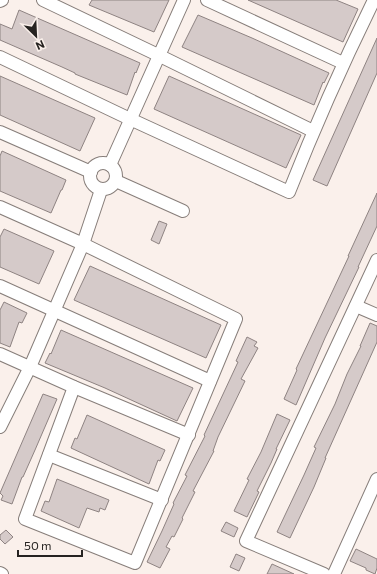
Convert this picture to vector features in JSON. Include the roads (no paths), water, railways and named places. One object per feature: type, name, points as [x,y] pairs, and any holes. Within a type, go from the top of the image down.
[{"type":"street","points":[[43,0],[313,131]]},
{"type":"street","points":[[110,165],[158,55],[184,0]]},
{"type":"street","points":[[207,0],[343,63]]},
{"type":"street","points":[[0,57],[289,192],[313,131],[372,0]]},
{"type":"street","points":[[0,132],[90,172]]},
{"type":"street","points":[[101,163],[110,165],[116,172],[116,181],[110,188],[101,190],[93,185],[90,172],[101,163]]},
{"type":"street","points":[[116,181],[183,211]]},
{"type":"street","points":[[0,427],[30,366],[83,244],[101,190]]},
{"type":"street","points":[[0,207],[83,244],[236,319],[135,564],[26,519],[74,387]]},
{"type":"street","points":[[324,574],[246,541],[377,260]]},
{"type":"street","points":[[0,286],[210,381]]},
{"type":"street","points":[[356,306],[377,315]]},
{"type":"street","points":[[0,354],[189,435]]},
{"type":"street","points":[[49,455],[162,500]]},
{"type":"street","points":[[334,574],[377,479]]}]
